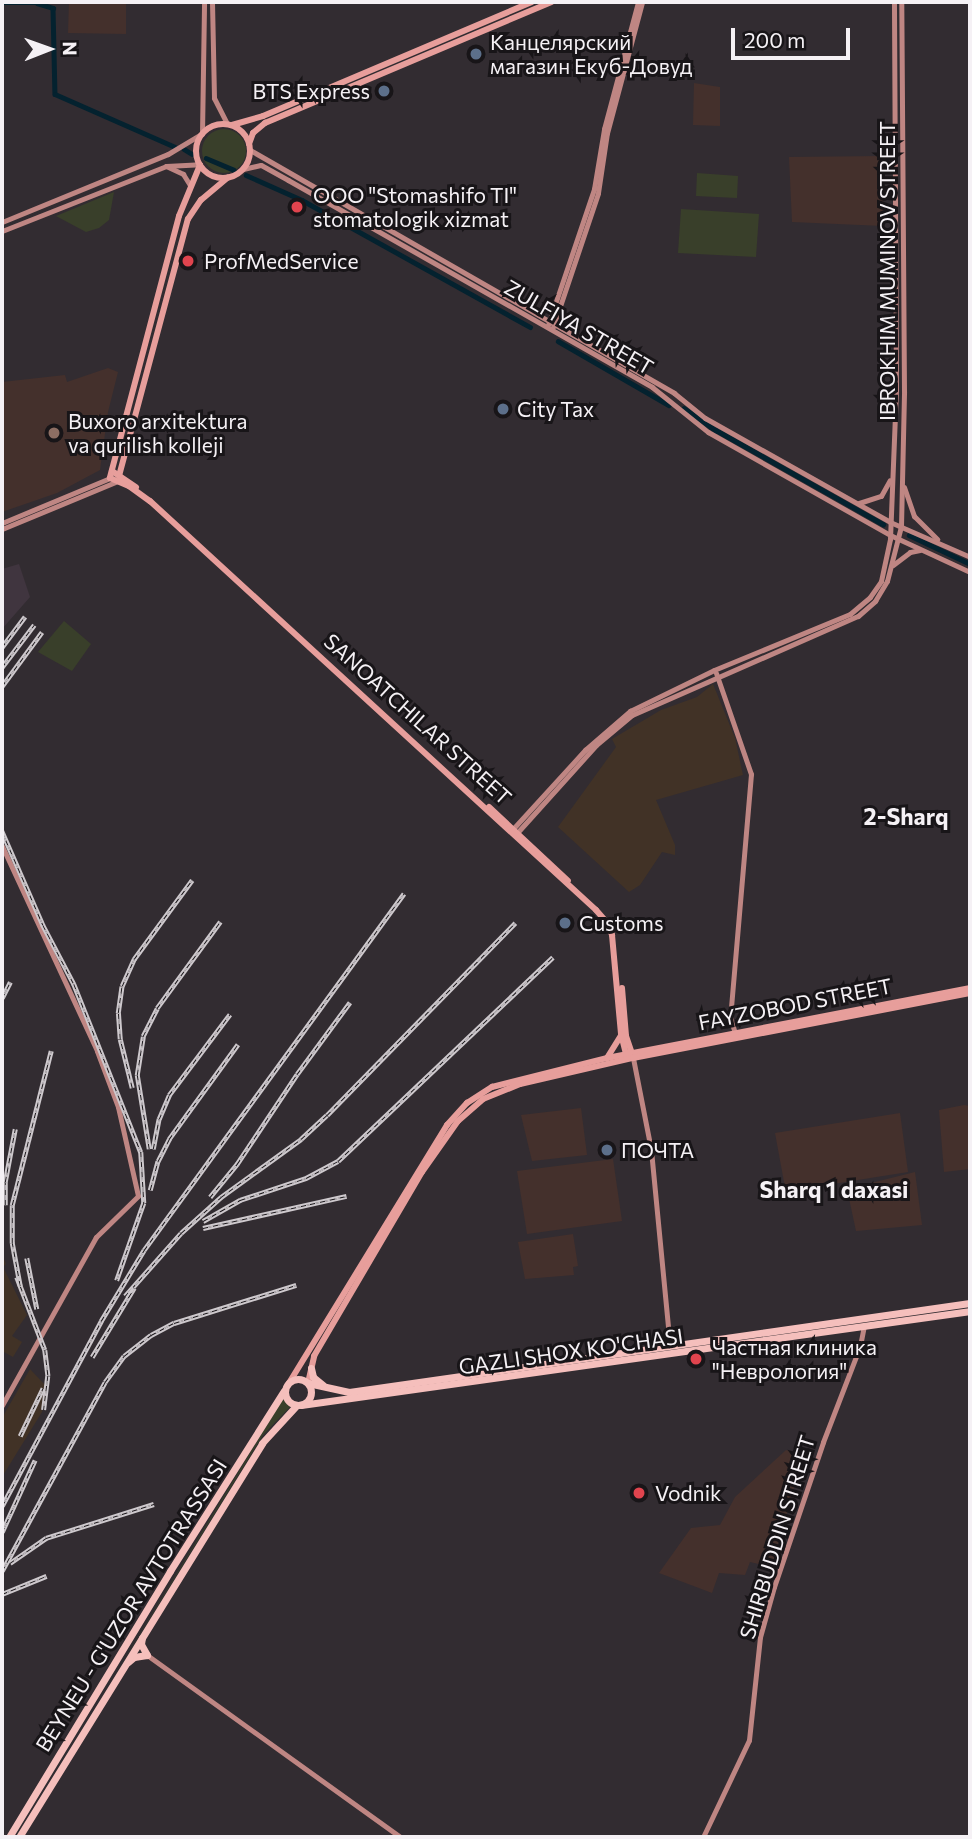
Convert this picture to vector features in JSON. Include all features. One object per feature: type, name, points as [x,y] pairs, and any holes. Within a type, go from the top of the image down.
[{"type":"highway","name":"GAZLI SHOX KO'CHASI","points":[[308,1382],[329,1390],[349,1392],[970,1303]]},
{"type":"highway","name":"GAZLI SHOX KO'CHASI","points":[[298,1406],[970,1311]]},
{"type":"highway","points":[[311,1368],[313,1377],[329,1390]]},
{"type":"highway","points":[[19,1837],[65,1754],[199,1548],[269,1433],[310,1396],[308,1382],[298,1379],[289,1383],[284,1391],[287,1401],[298,1406]]},
{"type":"highway","name":"BEYNEU - G'UZOR AVTOTRASSASI","points":[[9,1837],[65,1754],[170,1571],[284,1391]]},
{"type":"highway","points":[[250,1462],[251,1472]]},
{"type":"highway","points":[[125,1664],[134,1657],[147,1655],[141,1644],[142,1637]]},
{"type":"main road","points":[[204,2],[202,134],[197,149],[200,164],[209,174],[228,177]]},
{"type":"main road","points":[[212,2],[214,98],[230,125],[240,130],[249,147]]},
{"type":"main road","points":[[2,530],[115,476],[188,219],[201,200],[228,177],[243,169],[253,133],[265,123],[532,2]]},
{"type":"main road","points":[[2,222],[168,155],[210,127],[230,125],[263,116],[479,28],[552,2]]},
{"type":"main road","points":[[551,326],[598,193],[607,133],[640,2]]},
{"type":"main road","name":"IBROKHIM MUMINOV STREET","points":[[715,673],[826,625],[859,607],[881,581],[888,559],[896,390],[894,2]]},
{"type":"main road","name":"IBROKHIM MUMINOV STREET","points":[[715,673],[858,616],[883,591],[893,565],[901,526],[904,391],[901,2]]},
{"type":"main road","name":"ZULFIYA STREET","points":[[249,147],[427,255]]},
{"type":"main road","points":[[2,231],[166,166],[200,164]]},
{"type":"main road","points":[[115,476],[163,277],[190,185],[200,164]]},
{"type":"main road","name":"ZULFIYA STREET","points":[[243,169],[261,165],[674,393],[705,418],[890,522],[969,554]]},
{"type":"main road","points":[[166,166],[183,174],[190,185]]},
{"type":"main road","points":[[38,206],[41,215]]},
{"type":"main road","points":[[163,277],[171,280]]},
{"type":"main road","name":"ZULFIYA STREET","points":[[551,326],[664,394],[694,424],[890,535],[970,572]]},
{"type":"main road","points":[[896,390],[904,391]]},
{"type":"main road","points":[[858,503],[881,496],[892,474]]},
{"type":"main road","points":[[2,523],[115,476]]},
{"type":"main road","name":"SANOATCHILAR STREET","points":[[115,476],[150,501],[513,833],[608,924],[614,950],[623,1038],[630,1055]]},
{"type":"main road","points":[[902,477],[914,516],[942,544]]},
{"type":"main road","points":[[893,565],[910,552],[922,549]]},
{"type":"main road","points":[[513,833],[618,725],[647,707],[715,673],[751,774],[730,1017],[735,1036]]},
{"type":"main road","points":[[2,846],[97,1051],[118,1107],[138,1196],[96,1237],[2,1405]]},
{"type":"main road","name":"FAYZOBOD STREET","points":[[630,1055],[970,990]]},
{"type":"main road","points":[[617,1056],[623,1038]]},
{"type":"main road","points":[[607,1062],[623,1038]]},
{"type":"main road","points":[[607,1062],[617,1056],[630,1055]]},
{"type":"main road","points":[[289,1383],[434,1154],[458,1121],[483,1099],[520,1084],[630,1055]]},
{"type":"main road","points":[[630,1055],[651,1150],[670,1346]]},
{"type":"main road","points":[[308,1382],[311,1368],[382,1236]]},
{"type":"main road","name":"SHIRBUDDIN STREET","points":[[703,1837],[749,1740],[760,1637],[774,1587],[823,1442],[860,1346],[864,1326]]},
{"type":"main road","points":[[147,1655],[400,1837]]},
{"type":"shaded area","points":[[69,2],[126,2],[126,34],[68,33]]},
{"type":"shaded area","points":[[694,83],[720,87],[720,126],[693,125]]},
{"type":"shaded area","points":[[884,156],[883,226],[792,222],[789,157]]},
{"type":"shaded area","name":"Buxoro arxitektura va qurilish kolleji","points":[[108,368],[118,372],[108,412],[100,470],[57,493],[2,512],[2,382],[65,375],[67,382]]},
{"type":"shaded area","points":[[19,564],[30,597],[2,629],[2,569]]},
{"type":"shaded area","points":[[713,684],[735,738],[743,775],[656,800],[675,845],[675,855],[662,852],[640,885],[629,892],[558,827],[616,747],[612,739],[661,710],[697,697]]},
{"type":"shaded area","points":[[970,1106],[970,1169],[944,1172],[939,1110]]},
{"type":"shaded area","points":[[581,1108],[587,1155],[532,1161],[521,1115]]},
{"type":"shaded area","points":[[900,1113],[908,1172],[789,1191],[784,1182],[775,1133]]},
{"type":"shaded area","points":[[613,1159],[622,1221],[527,1234],[517,1171]]},
{"type":"shaded area","points":[[915,1172],[922,1225],[856,1231],[847,1189]]},
{"type":"shaded area","points":[[573,1234],[578,1266],[573,1267],[574,1275],[525,1279],[518,1242]]},
{"type":"shaded area","points":[[2,1254],[6,1264],[3,1267],[27,1315],[12,1336],[22,1342],[13,1357],[2,1351]]},
{"type":"shaded area","points":[[30,1369],[46,1386],[46,1397],[42,1412],[2,1477],[2,1418]]},
{"type":"shaded area","points":[[786,1450],[809,1456],[795,1484],[772,1567],[750,1562],[745,1575],[719,1573],[712,1593],[659,1573],[691,1528],[720,1525],[735,1497]]},
{"type":"green space","points":[[224,129],[233,130],[240,135],[245,142],[245,160],[240,167],[233,172],[224,173],[215,172],[208,167],[203,160],[202,151],[203,142],[208,135],[215,130]]},
{"type":"green space","points":[[697,173],[738,176],[737,198],[696,196]]},
{"type":"green space","points":[[114,192],[109,220],[99,228],[86,232],[56,216]]},
{"type":"green space","points":[[681,209],[759,214],[756,257],[678,253]]},
{"type":"green space","points":[[64,621],[91,644],[72,671],[38,652]]},
{"type":"green space","points":[[283,1399],[290,1407],[263,1435],[116,1673]]},
{"type":"waterway","points":[[2,3],[37,3],[53,8],[55,94],[175,147]]},
{"type":"waterway","points":[[184,149],[192,154]]},
{"type":"waterway","points":[[206,158],[234,170]]},
{"type":"waterway","points":[[246,175],[302,200],[530,327]]},
{"type":"waterway","points":[[558,341],[669,405]]},
{"type":"waterway","points":[[684,408],[716,430],[883,524]]},
{"type":"waterway","points":[[909,535],[970,564]]},
{"type":"railway","points":[[2,647],[25,617]]},
{"type":"railway","points":[[2,667],[34,625]]},
{"type":"railway","points":[[2,686],[42,632]]},
{"type":"railway","points":[[2,831],[43,925],[74,984],[141,1152],[144,1203],[117,1280]]},
{"type":"railway","points":[[132,1088],[120,1039],[118,1013],[122,986],[134,959],[192,880]]},
{"type":"railway","points":[[2,1506],[101,1321],[144,1250],[404,894]]},
{"type":"railway","points":[[149,1149],[137,1075],[143,1036],[157,1008],[220,922]]},
{"type":"railway","points":[[125,1296],[181,1233],[221,1197],[301,1139],[327,1115],[515,923]]},
{"type":"railway","points":[[203,1221],[240,1200],[306,1178],[338,1161],[553,957]]},
{"type":"railway","points":[[2,998],[10,982]]},
{"type":"railway","points":[[210,1197],[237,1164],[297,1074],[350,1002]]},
{"type":"railway","points":[[153,1149],[159,1119],[169,1095],[230,1014]]},
{"type":"railway","points":[[150,1190],[158,1161],[169,1139],[238,1044]]},
{"type":"railway","points":[[20,1286],[12,1243],[12,1205],[51,1051]]},
{"type":"railway","points":[[5,1205],[5,1182],[15,1129]]},
{"type":"railway","points":[[203,1228],[346,1196]]},
{"type":"railway","points":[[27,1258],[37,1309]]},
{"type":"railway","points":[[17,1277],[45,1350],[48,1376],[44,1410]]},
{"type":"railway","points":[[2,1571],[105,1382],[124,1356],[151,1335],[174,1323],[296,1285]]},
{"type":"railway","points":[[92,1357],[134,1288]]},
{"type":"railway","points":[[20,1436],[43,1388]]},
{"type":"railway","points":[[2,1532],[35,1460]]},
{"type":"railway","points":[[10,1563],[46,1538],[154,1504]]},
{"type":"railway","points":[[2,1594],[46,1576]]},
{"type":"place","name":"Канцелярский магазин Екуб-Довуд","points":[[476,54]]},
{"type":"place","name":"BTS Express","points":[[384,91]]},
{"type":"place","name":"OOO \"Stomashifo TI\" stomatologik xizmat","points":[[297,207]]},
{"type":"place","name":"ProfMedService","points":[[188,261]]},
{"type":"place","name":"City Tax","points":[[503,409]]},
{"type":"place","name":"Buxoro arxitektura va qurilish kolleji","points":[[54,433]]},
{"type":"place","name":"Customs","points":[[565,923]]},
{"type":"place","name":"ПОЧТА","points":[[607,1150]]},
{"type":"place","name":"Частная клиника \"Неврология\"","points":[[696,1359]]},
{"type":"place","name":"Vodnik","points":[[639,1493]]},
{"type":"district","name":"2-Sharq","points":[[906,816]]},
{"type":"district","name":"Sharq 1 daxasi","points":[[834,1189]]}]
